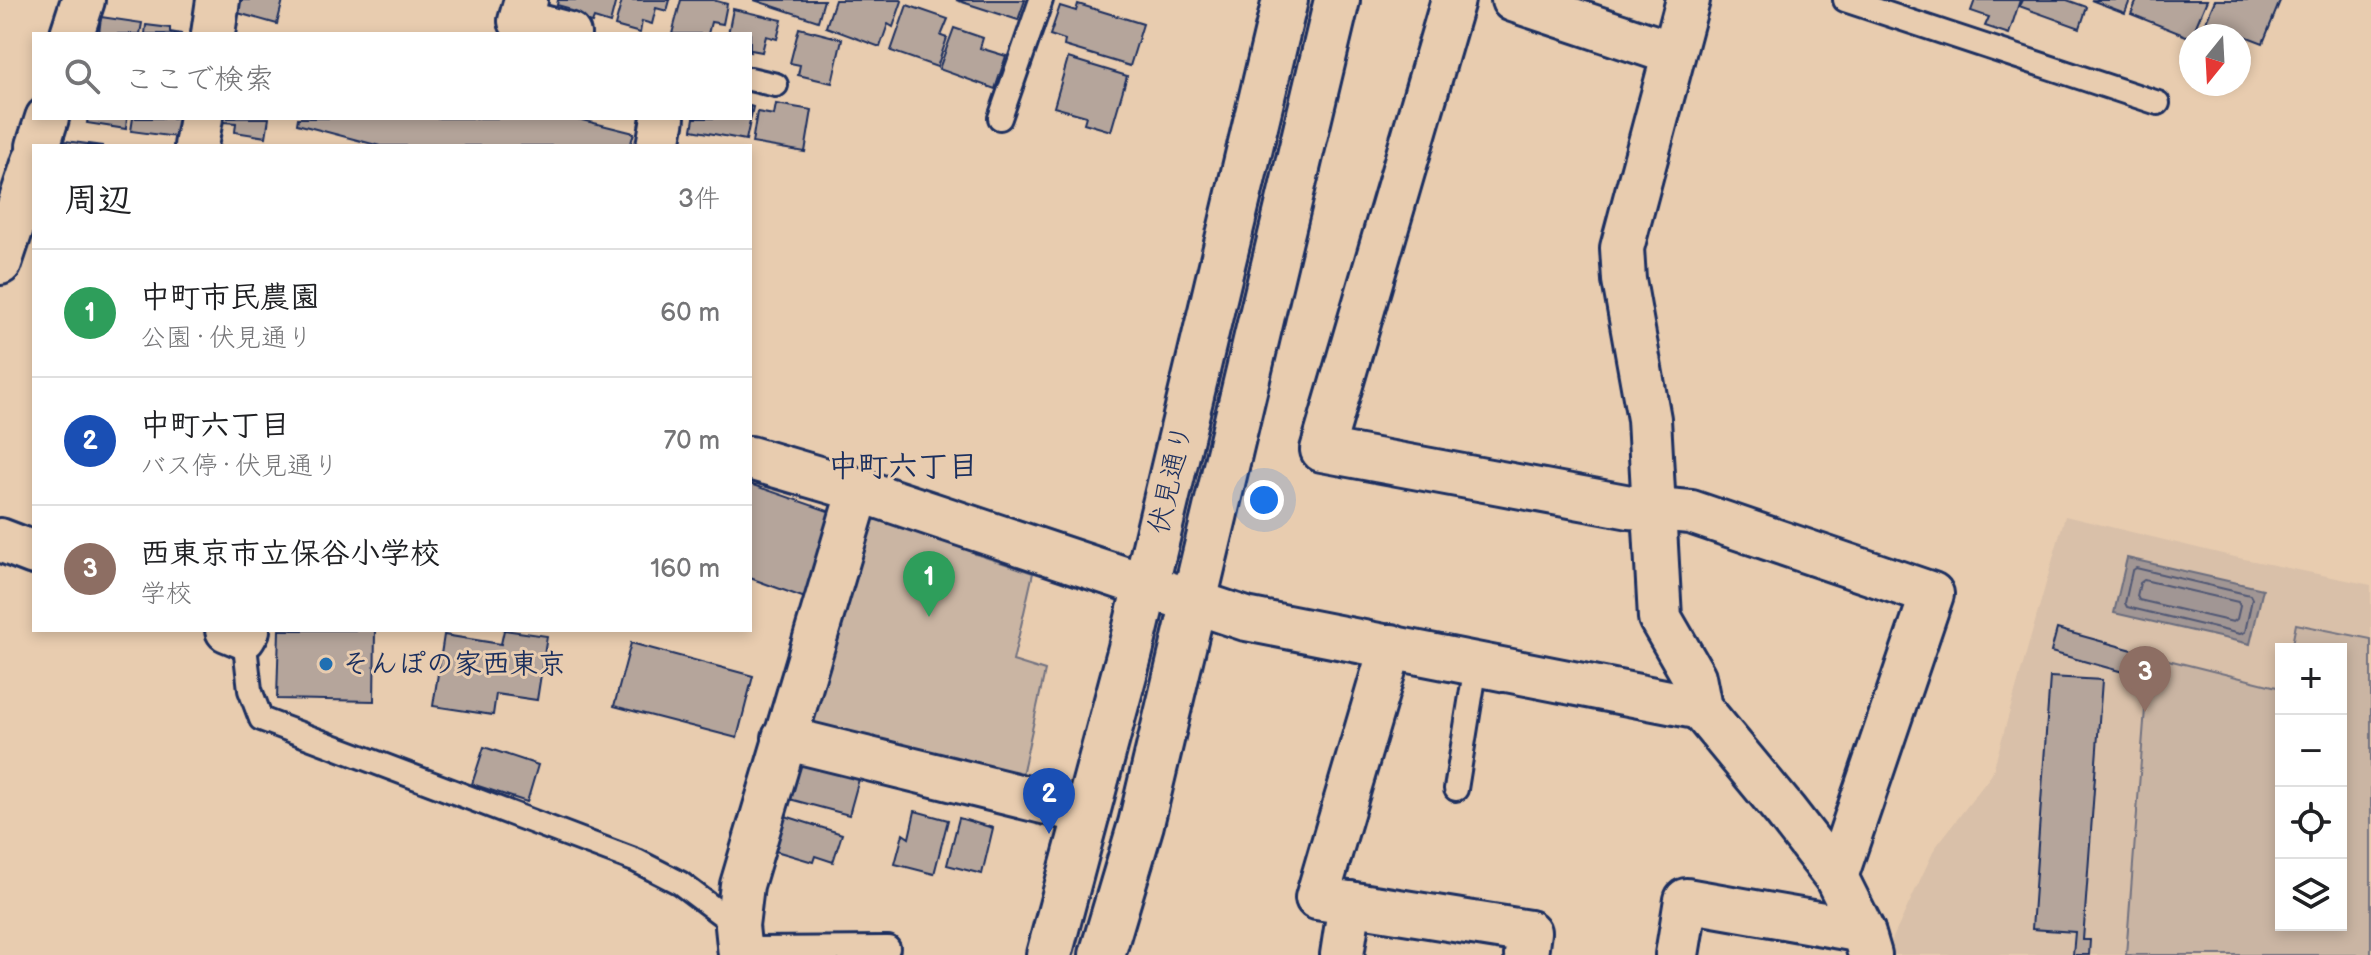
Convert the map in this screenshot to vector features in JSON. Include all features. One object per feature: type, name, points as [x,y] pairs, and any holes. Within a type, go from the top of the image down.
[{"type":"main road","name":"伏見通り","points":[[1049,955],[1146,586],[1285,0]]},
{"type":"main road","name":"伏見通り","points":[[1102,955],[1141,824],[1337,0]]},
{"type":"street","points":[[73,32],[83,0]]},
{"type":"street","points":[[213,32],[218,0]]},
{"type":"street","points":[[526,0],[520,21],[561,32]]},
{"type":"street","points":[[1453,0],[1322,450],[1630,507],[1691,512],[1932,594],[1836,877]]},
{"type":"street","points":[[1513,0],[1672,53]]},
{"type":"street","points":[[1688,0],[1622,248],[1624,280],[1649,419],[1660,618],[1694,677],[1700,708],[1836,877],[1866,943]]},
{"type":"street","points":[[38,144],[46,120]]},
{"type":"street","points":[[196,144],[201,120]]},
{"type":"street","points":[[658,144],[663,120]]},
{"type":"street","points":[[0,263],[32,164]]},
{"type":"street","points":[[752,459],[859,490],[1246,619],[1700,708]]},
{"type":"street","points":[[739,943],[742,885],[859,490]]},
{"type":"street","points":[[0,540],[32,552]]},
{"type":"street","points":[[1391,646],[1317,898],[1529,932],[1526,955]]},
{"type":"street","points":[[784,738],[1088,813]]},
{"type":"street","points":[[1677,955],[1686,900],[1866,943]]},
{"type":"street","points":[[1342,955],[1350,903]]},
{"type":"lane","points":[[1000,118],[1041,0]]},
{"type":"lane","points":[[1845,0],[2158,103]]},
{"type":"lane","points":[[752,79],[776,85]]},
{"type":"lane","points":[[240,632],[250,690],[261,719],[637,861],[680,883],[739,943],[888,948]]},
{"type":"lane","points":[[1456,789],[1476,665]]},
{"type":"shaded area","points":[[867,509],[973,547],[975,554],[1033,573],[1013,661],[1045,671],[1020,784],[813,728],[804,716]]},
{"type":"shaded area","points":[[2065,516],[2239,558],[2371,585],[2371,955],[1885,955],[1935,848],[1992,774]]},
{"type":"shaded area","points":[[2296,624],[2371,639],[2371,955],[2126,955],[2146,696],[2156,657],[2275,687],[2275,931],[2347,931],[2347,643],[2292,643]]},
{"type":"water","points":[[2127,558],[2263,589],[2250,644],[2114,613]]},
{"type":"building","points":[[241,0],[283,0],[277,24],[238,13]]},
{"type":"building","points":[[558,0],[616,0],[610,23],[594,18],[592,23],[566,16],[568,8],[557,5]]},
{"type":"building","points":[[622,0],[670,0],[667,11],[656,8],[652,24],[642,21],[640,32],[615,26]]},
{"type":"building","points":[[681,0],[713,0],[727,4],[723,24],[711,22],[708,32],[673,32]]},
{"type":"building","points":[[754,0],[824,0],[818,21]]},
{"type":"building","points":[[835,0],[902,1],[893,27],[888,24],[880,47],[826,27]]},
{"type":"building","points":[[956,0],[1025,0],[1018,20]]},
{"type":"building","points":[[1975,0],[2020,0],[2009,34],[1985,26],[1989,17],[1971,11]]},
{"type":"building","points":[[2022,0],[2067,0],[2087,7],[2080,28],[2019,6]]},
{"type":"building","points":[[2091,0],[2130,0],[2125,13]]},
{"type":"building","points":[[2137,0],[2207,0],[2197,24],[2179,24],[2179,33],[2131,14]]},
{"type":"building","points":[[2215,0],[2280,1],[2263,43],[2251,38],[2251,24],[2214,24],[2206,21]]},
{"type":"building","points":[[1078,4],[1143,24],[1130,66],[1064,46],[1065,40],[1050,35],[1060,6],[1076,11]]},
{"type":"building","points":[[907,5],[948,19],[941,36],[947,38],[937,67],[891,51]]},
{"type":"building","points":[[733,9],[782,20],[777,39],[766,36],[762,52],[752,50],[752,32],[728,32]]},
{"type":"building","points":[[101,17],[142,23],[140,32],[99,32]]},
{"type":"building","points":[[146,25],[170,28],[170,32],[145,32]]},
{"type":"building","points":[[799,28],[842,39],[832,83],[798,75],[800,65],[790,63]]},
{"type":"building","points":[[954,28],[983,38],[980,48],[1006,56],[995,89],[939,69]]},
{"type":"building","points":[[1068,58],[1127,76],[1111,131],[1084,123],[1086,116],[1054,107]]},
{"type":"building","points":[[776,104],[812,110],[805,152],[752,143],[757,112],[774,115]]},
{"type":"building","points":[[88,120],[127,120],[126,129],[87,123]]},
{"type":"building","points":[[133,120],[179,120],[176,137],[131,131]]},
{"type":"building","points":[[269,120],[266,137],[235,132],[236,123],[224,122]]},
{"type":"building","points":[[298,120],[582,120],[634,133],[631,144],[372,144],[297,124]]},
{"type":"building","points":[[694,120],[750,120],[746,140],[692,130]]},
{"type":"building","points":[[752,485],[834,513],[805,598],[752,579]]},
{"type":"building","points":[[2057,629],[2147,654],[2141,677],[2051,652]]},
{"type":"building","name":"そんぽの家西東京","points":[[279,632],[375,632],[374,701],[277,699]]},
{"type":"building","points":[[504,632],[547,636],[537,700],[496,694],[493,715],[433,706],[444,635],[501,644]]},
{"type":"building","points":[[631,643],[753,676],[737,738],[614,706]]},
{"type":"building","points":[[2050,677],[2102,680],[2083,940],[2090,940],[2089,955],[2073,955],[2075,932],[2032,929]]},
{"type":"building","points":[[484,747],[538,765],[527,802],[472,784]]},
{"type":"building","points":[[792,761],[859,779],[849,815],[782,797]]},
{"type":"building","points":[[915,811],[948,820],[934,874],[895,864],[903,834],[909,838]]},
{"type":"building","points":[[779,814],[842,834],[833,862],[815,856],[813,862],[769,849]]},
{"type":"building","points":[[959,818],[993,828],[982,874],[947,865]]},
{"type":"place","name":"中町市民農園","points":[[929,617]]},
{"type":"place","name":"そんぽの家西東京","points":[[326,664]]},
{"type":"place","name":"西東京市立保谷小学校","points":[[2145,712]]},
{"type":"place","name":"中町六丁目","points":[[1049,834]]},
{"type":"district","name":"中町六丁目","points":[[903,467]]}]
